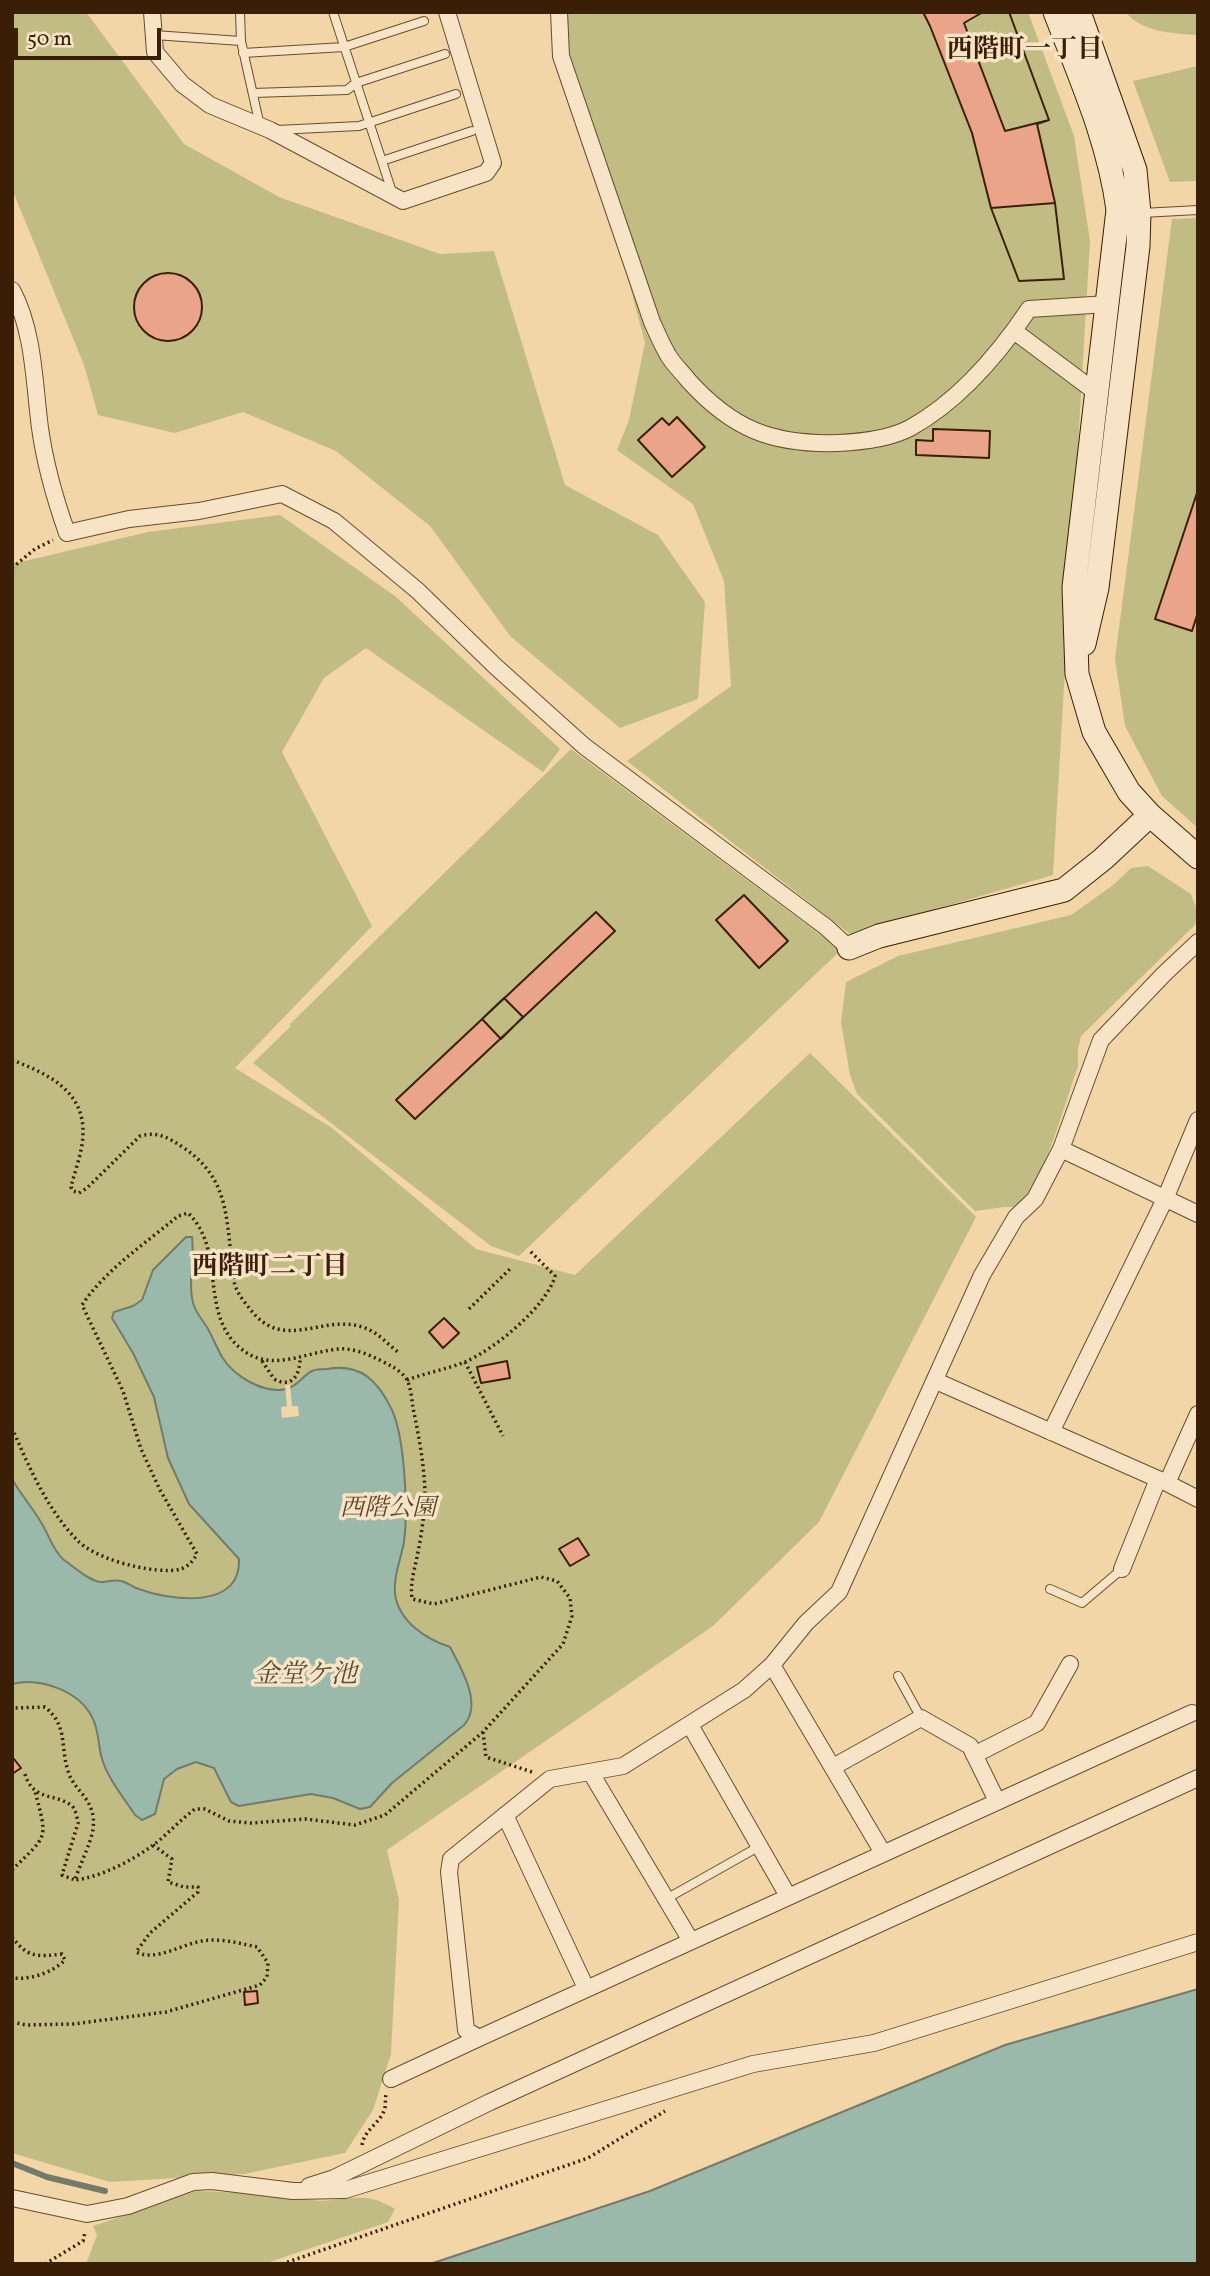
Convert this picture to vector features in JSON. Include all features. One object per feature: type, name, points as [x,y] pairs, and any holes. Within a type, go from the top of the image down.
[{"type":"street","points":[[152,12],[155,52],[182,84],[210,105],[265,128],[403,201],[486,173],[493,163],[447,12]]},
{"type":"street","points":[[559,12],[561,56],[652,321],[669,357],[699,392],[728,418],[770,437],[816,444],[861,442],[908,429],[945,404],[989,362],[1029,309],[1108,304]]},
{"type":"street","points":[[1055,12],[1096,119],[1113,173],[1118,210],[1074,587],[1077,674],[1094,732],[1129,792],[1150,815],[1198,857]]},
{"type":"street","points":[[1077,674],[1097,588],[1138,246],[1139,214],[1135,170],[1079,12]]},
{"type":"street","points":[[14,299],[24,313],[53,493],[67,533],[129,519],[200,511],[282,494],[334,521],[418,591],[495,666],[584,746],[826,927],[849,948],[879,936],[1064,890],[1103,859],[1150,815]]},
{"type":"street","points":[[1014,331],[1097,393]]},
{"type":"street","points":[[479,2038],[466,2030],[449,1871],[451,1859],[550,1779],[623,1766],[744,1690],[772,1665],[806,1623],[839,1592],[982,1275],[1016,1217],[1035,1199],[1061,1149],[1101,1040],[1198,942]]},
{"type":"street","points":[[1051,1432],[1165,1199],[1198,1119]]},
{"type":"street","points":[[1061,1149],[1198,1214]]},
{"type":"street","points":[[936,1381],[1198,1499]]},
{"type":"street","points":[[1122,1569],[1162,1481],[1198,1414]]},
{"type":"street","points":[[974,1755],[1038,1723],[1070,1664]]},
{"type":"street","points":[[772,1665],[883,1853]]},
{"type":"street","points":[[391,2079],[1192,1713]]},
{"type":"street","points":[[833,1767],[921,1717],[970,1746],[997,1801]]},
{"type":"street","points":[[690,1725],[789,1896]]},
{"type":"street","points":[[591,1773],[691,1941]]},
{"type":"street","points":[[293,2191],[334,2178],[490,2102],[1198,1778]]},
{"type":"street","points":[[505,1815],[586,1988]]},
{"type":"street","points":[[12,2198],[88,2214],[128,2206],[193,2182],[212,2180],[293,2191],[345,2190],[753,2064],[874,2043],[1198,1942]]},
{"type":"lane","points":[[240,12],[240,41],[265,128],[359,126],[456,94]]},
{"type":"lane","points":[[333,12],[394,197]]},
{"type":"lane","points":[[243,53],[344,47],[424,21]]},
{"type":"lane","points":[[154,35],[240,41]]},
{"type":"lane","points":[[253,93],[347,90],[356,83],[445,54]]},
{"type":"lane","points":[[382,161],[472,131]]},
{"type":"lane","points":[[1139,214],[1198,210]]},
{"type":"lane","points":[[1050,1589],[1082,1603],[1122,1569]]},
{"type":"lane","points":[[898,1676],[921,1717]]},
{"type":"lane","points":[[666,1899],[760,1846]]},
{"type":"path","points":[[12,568],[35,549],[67,533]]},
{"type":"path","points":[[12,1060],[52,1077],[65,1088],[78,1110],[83,1134],[71,1187],[73,1191],[79,1193],[87,1188],[140,1136],[152,1133],[170,1139],[207,1167],[221,1190],[226,1210],[233,1277],[238,1293],[258,1320],[276,1330],[285,1331],[302,1331],[341,1324],[355,1325],[367,1328],[399,1353]]},
{"type":"path","points":[[12,1428],[30,1469],[58,1516],[78,1542],[108,1558],[148,1569],[179,1571],[191,1565],[197,1554],[160,1490],[141,1449],[123,1391],[82,1306],[91,1292],[125,1261],[178,1216],[188,1213],[199,1223],[211,1256],[218,1311],[232,1340],[252,1357],[287,1361],[340,1348],[361,1352],[396,1369],[407,1380],[420,1441],[425,1499],[418,1556],[411,1585],[412,1599],[435,1604],[541,1577],[557,1581],[570,1598],[572,1616],[564,1644],[483,1731],[385,1815],[355,1825],[305,1819],[251,1823],[229,1821],[205,1809],[195,1809],[153,1845],[105,1871],[75,1880],[62,1875],[78,1823],[76,1814],[72,1806],[35,1789],[28,1783],[25,1774]]},
{"type":"path","points":[[407,1380],[465,1362],[500,1339],[536,1307],[552,1288],[555,1276],[530,1251]]},
{"type":"path","points":[[469,1309],[512,1267]]},
{"type":"path","points":[[261,1360],[274,1379],[288,1384],[299,1373],[300,1358]]},
{"type":"path","points":[[465,1362],[503,1436]]},
{"type":"path","points":[[12,1708],[45,1707],[56,1716],[62,1733],[68,1774],[83,1792],[92,1811],[93,1829],[75,1880]]},
{"type":"path","points":[[483,1731],[486,1757],[550,1779]]},
{"type":"path","points":[[12,1870],[41,1842],[44,1832],[35,1789]]},
{"type":"path","points":[[12,2022],[26,2025],[74,2024],[166,2012],[260,1984],[267,1976],[268,1963],[257,1947],[201,1941],[156,1954],[141,1955],[136,1952],[150,1933],[198,1892],[198,1887],[184,1887],[168,1882],[172,1859],[153,1845]]},
{"type":"path","points":[[12,1937],[22,1950],[37,1957],[62,1954],[65,1960],[57,1968],[43,1973],[12,1978]]},
{"type":"path","points":[[359,2165],[364,2136],[385,2109],[391,2079]]},
{"type":"path","points":[[282,2264],[588,2158],[667,2109],[670,2089]]},
{"type":"path","points":[[45,2264],[83,2241],[88,2214]]},
{"type":"green space","points":[[12,12],[86,12],[184,144],[279,197],[440,254],[494,251],[565,485],[658,535],[705,602],[698,699],[620,728],[510,636],[430,526],[336,451],[243,412],[175,433],[98,415],[84,365],[12,189]]},
{"type":"green space","points":[[566,12],[1028,12],[1074,136],[1090,241],[1053,875],[850,934],[627,761],[731,686],[724,581],[693,504],[617,450],[629,420],[645,343],[568,52]]},
{"type":"green space","points":[[1126,12],[1198,12],[1198,35],[1169,33],[1149,28],[1132,19]]},
{"type":"green space","points":[[1198,66],[1198,181],[1170,182],[1133,81]]},
{"type":"green space","points":[[1198,218],[1198,828],[1162,796],[1125,726],[1115,659],[1172,219]]},
{"type":"green space","name":"西階公園","points":[[280,515],[395,596],[560,749],[543,772],[366,648],[324,678],[282,752],[372,926],[235,1068],[332,1128],[476,1249],[575,1275],[810,1053],[976,1217],[819,1522],[713,1626],[387,1850],[399,1900],[391,2054],[373,2110],[345,2153],[244,2174],[110,2182],[12,2153],[12,564],[148,532]]},
{"type":"green space","points":[[571,749],[841,950],[519,1256],[491,1246],[253,1063]]},
{"type":"green space","points":[[1148,866],[1191,894],[1198,913],[1195,925],[1081,1036],[1078,1067],[1060,1121],[1037,1179],[1017,1207],[975,1211],[857,1094],[850,1075],[841,1022],[846,982],[898,956],[1071,915],[1112,886],[1131,868]]},
{"type":"green space","points":[[196,2191],[299,2195],[322,2201],[368,2198],[395,2209],[388,2222],[264,2264],[86,2264],[97,2235],[93,2226]]},
{"type":"water","name":"金堂ケ池","points":[[186,1237],[192,1237],[191,1289],[194,1306],[222,1357],[241,1377],[259,1386],[277,1390],[290,1388],[315,1370],[350,1369],[367,1376],[381,1391],[392,1410],[403,1456],[406,1512],[395,1594],[402,1613],[415,1628],[450,1647],[468,1686],[471,1707],[464,1725],[392,1783],[370,1807],[360,1809],[333,1798],[311,1794],[239,1806],[231,1802],[214,1768],[196,1762],[177,1769],[164,1779],[155,1814],[142,1820],[135,1815],[108,1774],[94,1722],[86,1708],[58,1688],[23,1682],[12,1684],[12,1479],[60,1556],[95,1581],[119,1580],[165,1596],[200,1598],[215,1595],[228,1588],[236,1576],[239,1559],[189,1504],[168,1458],[154,1397],[133,1353],[112,1318],[114,1312],[142,1300],[153,1270]]},
{"type":"water","points":[[1198,1989],[1198,2264],[430,2264],[650,2191],[1005,2045]]},
{"type":"pier","points":[[290,1384],[292,1406],[298,1406],[299,1416],[282,1418],[281,1407],[287,1406],[285,1386]]},
{"type":"building","points":[[923,12],[1009,12],[1049,120],[1037,124],[1055,203],[1064,279],[1019,281],[991,208],[972,133]]},
{"type":"building","points":[[983,12],[1009,12],[1049,120],[1005,131],[964,23]]},
{"type":"building","points":[[1055,203],[1064,279],[1019,281],[991,208]]},
{"type":"building","points":[[161,273],[175,273],[187,278],[197,288],[202,307],[197,326],[187,336],[175,341],[161,341],[149,336],[139,326],[134,314],[134,300],[139,288],[149,278]]},
{"type":"building","points":[[677,417],[705,447],[672,477],[638,440],[662,418],[669,425]]},
{"type":"building","points":[[933,429],[990,431],[989,458],[916,455],[916,440],[933,441]]},
{"type":"building","points":[[1198,490],[1198,612],[1192,631],[1155,619]]},
{"type":"building","points":[[744,895],[788,941],[759,968],[716,920]]},
{"type":"building","points":[[596,912],[615,931],[415,1119],[396,1100]]},
{"type":"building","points":[[504,998],[523,1017],[501,1039],[482,1019]]},
{"type":"building","points":[[444,1318],[459,1333],[443,1348],[429,1332]]},
{"type":"building","points":[[507,1361],[510,1378],[481,1383],[477,1367]]},
{"type":"building","points":[[578,1538],[589,1555],[570,1566],[559,1549]]},
{"type":"building","points":[[14,1759],[21,1768],[12,1774],[12,1761]]},
{"type":"building","points":[[257,1991],[258,2003],[245,2005],[244,1992]]},
{"type":"waterway","points":[[12,2163],[47,2177],[105,2191]]},
{"type":"district","name":"西階町一丁目","points":[[1025,52]]},
{"type":"district","name":"西階町二丁目","points":[[270,1269]]}]
